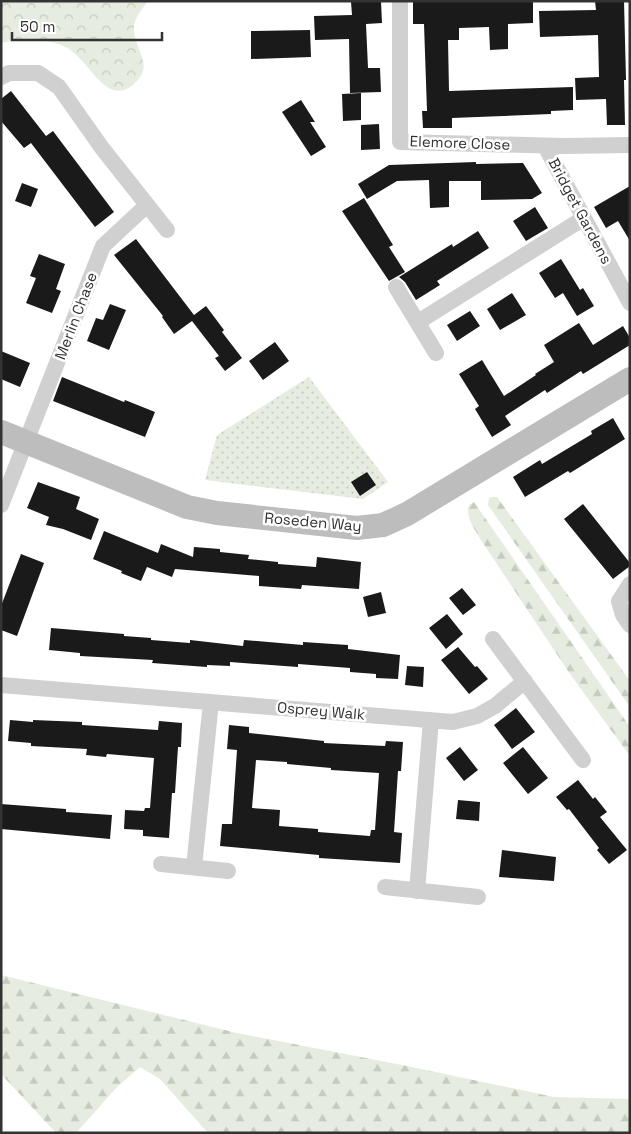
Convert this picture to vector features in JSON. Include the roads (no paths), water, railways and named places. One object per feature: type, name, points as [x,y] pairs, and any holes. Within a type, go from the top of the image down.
[{"type":"street","name":"Elemore Close","points":[[400,1],[400,142],[545,146],[630,145]]},
{"type":"street","points":[[1,77],[9,73],[38,73],[59,87],[102,148],[146,206],[167,230]]},
{"type":"street","name":"Bridget Gardens","points":[[545,146],[630,303]]},
{"type":"street","name":"Merlin Chase","points":[[26,442],[103,246],[146,206]]},
{"type":"street","points":[[418,322],[584,218]]},
{"type":"street","points":[[396,287],[436,353]]},
{"type":"street","name":"Roseden Way","points":[[1,432],[187,507],[217,513],[357,528],[384,525],[406,514],[630,379]]},
{"type":"street","points":[[1,505],[26,442]]},
{"type":"street","points":[[630,584],[619,601],[623,616],[630,625]]},
{"type":"street","points":[[493,639],[583,760]]},
{"type":"street","name":"Osprey Walk","points":[[1,685],[453,722],[477,716],[496,706],[525,681]]},
{"type":"street","points":[[194,867],[211,702]]},
{"type":"street","points":[[417,890],[431,720]]},
{"type":"street","points":[[161,864],[228,871]]},
{"type":"street","points":[[385,887],[478,897]]}]
